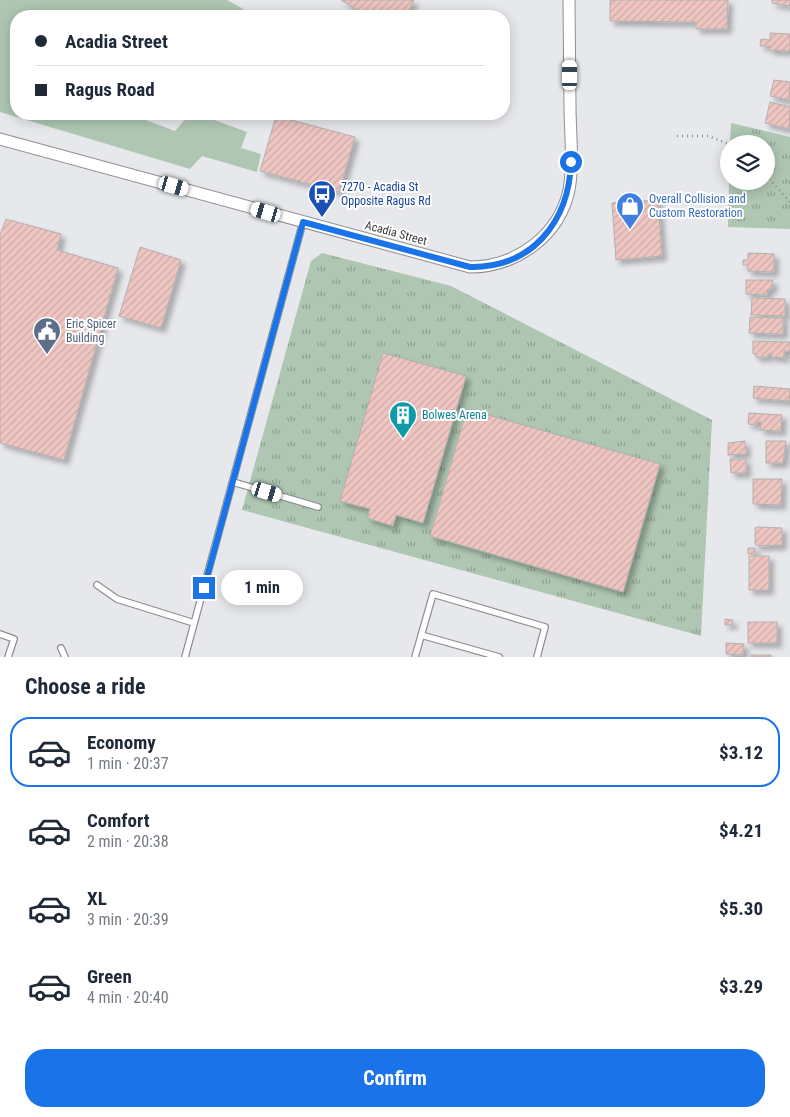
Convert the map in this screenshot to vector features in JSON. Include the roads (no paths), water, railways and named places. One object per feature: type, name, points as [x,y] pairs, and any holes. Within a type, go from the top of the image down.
[{"type":"street","name":"Acadia Street","points":[[0,139],[470,267],[501,263],[520,255],[537,243],[551,228],[559,215],[570,181],[569,0]]},
{"type":"lane","points":[[185,657],[303,222]]},
{"type":"lane","points":[[233,482],[318,507]]},
{"type":"lane","points":[[97,585],[117,599],[194,623]]},
{"type":"lane","points":[[415,657],[433,594],[545,627],[537,657]]},
{"type":"lane","points":[[0,634],[14,638],[8,657]]},
{"type":"lane","points":[[421,635],[499,657]]},
{"type":"lane","points":[[61,648],[65,657]]},
{"type":"place","name":"7270 - Acadia St Opposite Ragus Rd","points":[[322,218]]},
{"type":"place","name":"Overall Collision and Custom Restoration","points":[[630,230]]},
{"type":"place","name":"Eric Spicer Building","points":[[47,355]]},
{"type":"place","name":"Bolwes Arena","points":[[403,439]]}]
